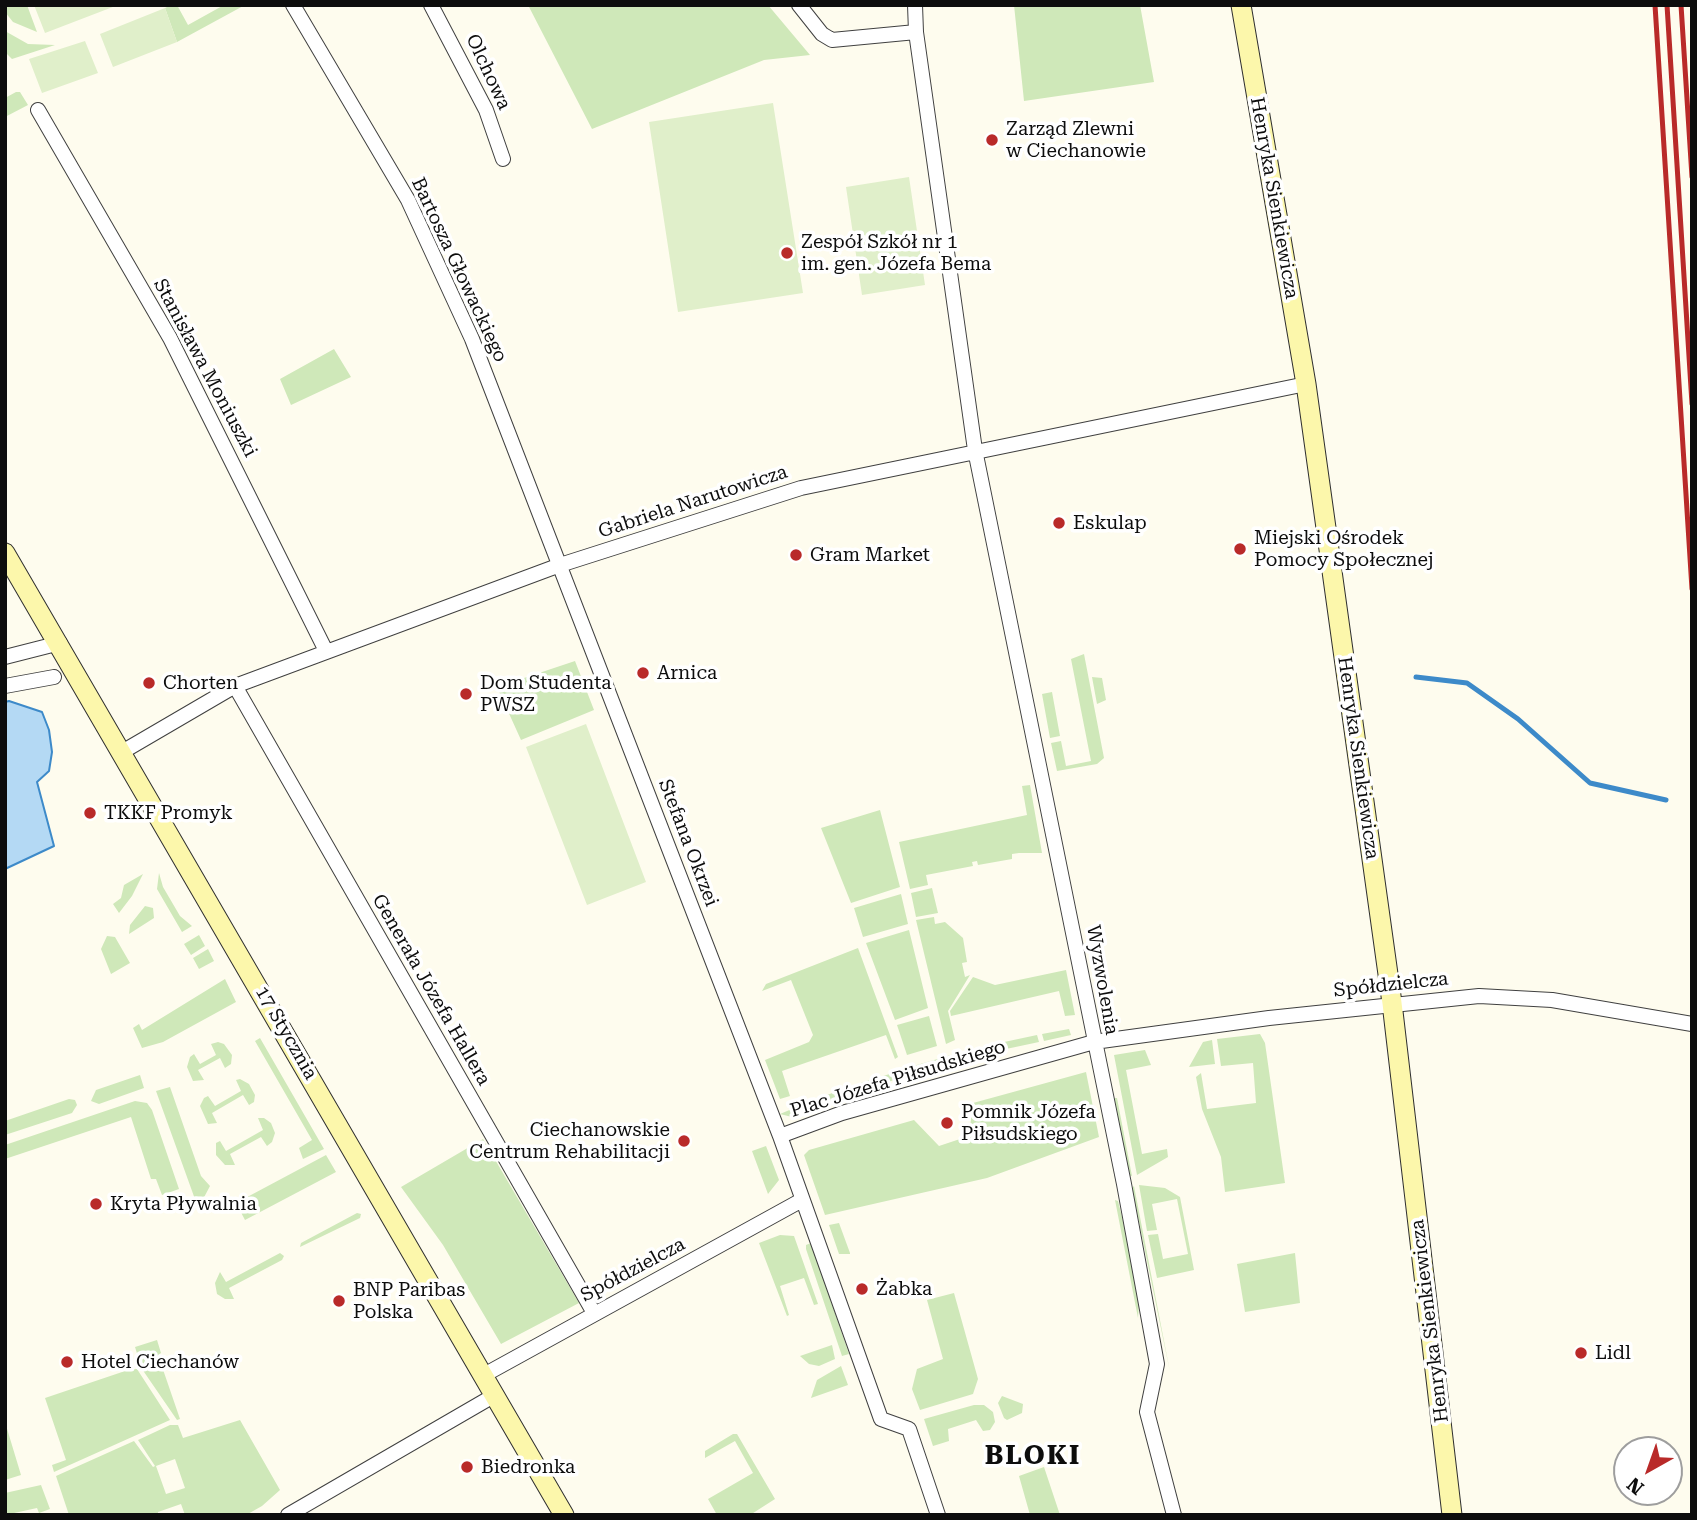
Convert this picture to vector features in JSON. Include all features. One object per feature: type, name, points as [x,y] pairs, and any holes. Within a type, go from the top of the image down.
[{"type":"street","name":"Bartosza Głowackiego","points":[[293,5],[408,200],[472,339],[560,565]]},
{"type":"street","name":"Olchowa","points":[[430,5],[486,110],[503,159]]},
{"type":"street","points":[[799,5],[822,34],[832,40],[916,32]]},
{"type":"street","name":"Wyzwolenia","points":[[915,5],[916,32],[975,450],[1060,858],[1157,1364],[1147,1412],[1174,1515]]},
{"type":"street","name":"Henryka Sienkiewicza","points":[[1241,5],[1306,384],[1392,1003],[1452,1515]]},
{"type":"street","name":"Stanisława Moniuszki","points":[[37,110],[170,338],[326,651]]},
{"type":"street","name":"Gabriela Narutowicza","points":[[122,752],[234,686],[560,565],[801,488],[975,450],[1306,384]]},
{"type":"street","name":"17 Stycznia","points":[[5,553],[60,643],[564,1515]]},
{"type":"street","name":"Stefana Okrzei","points":[[560,565],[780,1136]]},
{"type":"street","points":[[5,657],[60,643]]},
{"type":"street","points":[[5,685],[54,677]]},
{"type":"street","name":"Generała Józefa Hallera","points":[[234,686],[594,1312]]},
{"type":"street","name":"Spółdzielcza","points":[[1094,1042],[1392,1003],[1479,996],[1552,1000],[1692,1024]]},
{"type":"street","name":"Plac Józefa Piłsudskiego","points":[[802,1200],[780,1136],[842,1113],[1094,1042]]},
{"type":"street","points":[[802,1200],[881,1419],[909,1429],[938,1515]]},
{"type":"street","name":"Spółdzielcza","points":[[484,1375],[594,1312],[802,1200]]},
{"type":"street","points":[[288,1515],[495,1395]]},
{"type":"green space","points":[[5,5],[27,5],[37,32],[13,22],[5,12]]},
{"type":"green space","points":[[34,5],[118,5],[45,33]]},
{"type":"green space","points":[[177,5],[188,25],[224,5],[245,5],[177,42],[165,8]]},
{"type":"green space","points":[[528,5],[768,5],[810,55],[764,60],[592,129]]},
{"type":"green space","points":[[1014,5],[1140,5],[1154,82],[1024,101]]},
{"type":"green space","points":[[165,8],[177,42],[113,67],[100,34]]},
{"type":"green space","points":[[5,31],[28,44],[55,45],[12,59],[5,52]]},
{"type":"green space","points":[[85,41],[98,73],[42,93],[29,59]]},
{"type":"green space","points":[[20,92],[28,105],[5,117],[5,98]]},
{"type":"green space","points":[[773,103],[803,293],[678,312],[649,122]]},
{"type":"green space","points":[[909,177],[925,285],[862,295],[846,187]]},
{"type":"green space","points":[[334,349],[351,377],[291,405],[280,379]]},
{"type":"green space","points":[[1084,654],[1104,758],[1097,764],[1057,771],[1051,743],[1061,741],[1066,766],[1091,761],[1071,659]]},
{"type":"green space","points":[[575,661],[594,710],[521,740],[497,687]]},
{"type":"green space","points":[[1092,677],[1102,678],[1106,700],[1097,704]]},
{"type":"green space","points":[[1052,692],[1060,736],[1050,738],[1042,694]]},
{"type":"green space","points":[[586,724],[646,882],[587,905],[526,747]]},
{"type":"green space","points":[[1030,785],[1042,853],[1012,854],[1012,859],[978,865],[977,861],[972,862],[973,866],[926,875],[928,885],[910,889],[899,842],[1027,815],[1022,786]]},
{"type":"green space","points":[[880,810],[900,887],[851,903],[821,828]]},
{"type":"green space","points":[[159,873],[163,887],[180,916],[192,926],[182,932],[157,889]]},
{"type":"green space","points":[[143,874],[132,896],[119,913],[113,904],[121,898],[124,885]]},
{"type":"green space","points":[[932,888],[938,913],[916,917],[911,893]]},
{"type":"green space","points":[[901,894],[908,924],[863,937],[854,908]]},
{"type":"green space","points":[[145,906],[153,908],[154,918],[129,934],[130,925]]},
{"type":"green space","points":[[934,917],[935,924],[945,922],[963,938],[967,962],[962,963],[965,977],[970,975],[948,1011],[955,1040],[946,1044],[916,920]]},
{"type":"green space","points":[[909,930],[928,1008],[895,1020],[866,943]]},
{"type":"green space","points":[[199,935],[205,946],[191,955],[184,944]]},
{"type":"green space","points":[[107,936],[115,937],[130,963],[111,974],[101,949]]},
{"type":"green space","points":[[858,948],[898,1057],[895,1059],[886,1035],[782,1071],[790,1096],[780,1099],[765,1060],[809,1042],[813,1035],[791,980],[762,991],[766,984]]},
{"type":"green space","points":[[208,949],[214,961],[199,969],[193,958]]},
{"type":"green space","points":[[1066,970],[1075,1015],[1065,1016],[1059,991],[951,1016],[950,1011],[973,977],[995,985]]},
{"type":"green space","points":[[225,979],[236,1002],[163,1042],[142,1048],[133,1028],[139,1024],[142,1030]]},
{"type":"green space","points":[[929,1016],[937,1046],[907,1055],[897,1025]]},
{"type":"green space","points":[[1069,1029],[1071,1035],[1044,1041],[1042,1034]]},
{"type":"green space","points":[[1260,1034],[1265,1043],[1285,1183],[1225,1192],[1221,1157],[1202,1109],[1196,1077],[1201,1073],[1207,1109],[1256,1103],[1253,1063],[1221,1066],[1217,1039]]},
{"type":"green space","points":[[1037,1035],[1039,1042],[992,1052],[990,1045]]},
{"type":"green space","points":[[260,1038],[324,1149],[303,1159],[299,1148],[312,1140],[255,1041]]},
{"type":"green space","points":[[1212,1040],[1215,1064],[1189,1067],[1203,1042]]},
{"type":"green space","points":[[211,1044],[224,1044],[232,1055],[231,1064],[225,1068],[220,1058],[198,1070],[204,1080],[193,1081],[187,1067],[190,1057],[194,1054],[200,1064],[216,1055]]},
{"type":"green space","points":[[985,1047],[986,1053],[948,1064],[947,1056]]},
{"type":"green space","points":[[1145,1050],[1151,1065],[1126,1070],[1142,1154],[1167,1149],[1168,1157],[1137,1175],[1114,1055]]},
{"type":"green space","points":[[941,1058],[943,1065],[912,1074],[910,1067]]},
{"type":"green space","points":[[905,1069],[906,1076],[876,1086],[874,1079]]},
{"type":"green space","points":[[1086,1072],[1099,1137],[987,1178],[825,1215],[804,1155],[809,1150],[914,1120],[939,1146],[969,1136],[973,1103]]},
{"type":"green space","points":[[140,1075],[144,1088],[99,1104],[91,1101],[96,1090]]},
{"type":"green space","points":[[240,1079],[249,1084],[255,1095],[254,1102],[249,1105],[243,1095],[212,1113],[217,1123],[208,1124],[200,1106],[204,1098],[208,1096],[215,1106],[241,1091],[236,1080]]},
{"type":"green space","points":[[869,1080],[871,1087],[826,1103],[824,1096]]},
{"type":"green space","points":[[170,1087],[201,1176],[210,1186],[200,1205],[196,1202],[156,1091]]},
{"type":"green space","points":[[818,1098],[821,1104],[792,1117],[780,1114]]},
{"type":"green space","points":[[1114,1098],[1117,1098],[1132,1176],[1128,1175]]},
{"type":"green space","points":[[69,1099],[75,1100],[77,1105],[72,1113],[5,1135],[5,1121]]},
{"type":"green space","points":[[135,1101],[147,1103],[152,1110],[179,1189],[162,1195],[156,1179],[151,1179],[131,1117],[5,1159],[5,1145]]},
{"type":"green space","points":[[258,1118],[264,1118],[271,1123],[275,1133],[272,1142],[267,1146],[261,1137],[230,1154],[235,1165],[225,1165],[216,1155],[216,1143],[220,1141],[226,1151],[263,1130]]},
{"type":"green space","points":[[483,1139],[579,1303],[501,1344],[443,1245],[401,1187]]},
{"type":"green space","points":[[766,1146],[779,1180],[768,1194],[752,1151]]},
{"type":"green space","points":[[326,1155],[336,1172],[245,1220],[236,1203]]},
{"type":"green space","points":[[1139,1185],[1165,1188],[1180,1197],[1194,1270],[1157,1278],[1148,1235],[1158,1234],[1163,1259],[1188,1254],[1177,1199],[1152,1204],[1157,1230],[1147,1231]]},
{"type":"green space","points":[[1134,1186],[1170,1372],[1132,1188]]},
{"type":"green space","points":[[1115,1200],[1118,1201],[1123,1221],[1139,1303],[1138,1318]]},
{"type":"green space","points":[[357,1213],[361,1214],[360,1218],[300,1247],[301,1243]]},
{"type":"green space","points":[[839,1223],[850,1254],[839,1254],[829,1225]]},
{"type":"green space","points":[[780,1235],[794,1236],[818,1304],[814,1305],[804,1278],[780,1286],[789,1315],[787,1316],[759,1243]]},
{"type":"green space","points":[[811,1243],[849,1354],[842,1356],[806,1249],[806,1245]]},
{"type":"green space","points":[[280,1253],[284,1256],[282,1260],[229,1288],[234,1299],[225,1299],[217,1294],[215,1283],[220,1272],[226,1282]]},
{"type":"green space","points":[[1295,1253],[1300,1303],[1245,1312],[1237,1264]]},
{"type":"green space","points":[[954,1293],[978,1379],[973,1394],[920,1410],[912,1389],[917,1369],[943,1359],[927,1300]]},
{"type":"green space","points":[[157,1340],[161,1353],[158,1355],[180,1419],[177,1420],[142,1369],[135,1347]]},
{"type":"green space","points":[[832,1345],[835,1359],[819,1366],[809,1364],[800,1356]]},
{"type":"green space","points":[[841,1366],[848,1385],[811,1398],[817,1380]]},
{"type":"green space","points":[[137,1369],[170,1420],[54,1472],[52,1465],[66,1460],[45,1398]]},
{"type":"green space","points":[[1002,1396],[1023,1404],[1022,1413],[1007,1420],[1004,1418],[998,1403]]},
{"type":"green space","points":[[974,1405],[984,1405],[993,1412],[995,1422],[990,1430],[983,1431],[976,1420],[948,1429],[949,1441],[933,1446],[924,1419]]},
{"type":"green space","points":[[240,1420],[280,1490],[262,1506],[246,1515],[185,1515],[181,1504],[158,1512],[158,1515],[69,1515],[56,1476],[134,1441],[153,1467],[155,1466],[138,1440],[170,1425],[178,1425],[183,1438]],"holes":[[[175,1459],[185,1488],[166,1494],[156,1466]]]},
{"type":"green space","points":[[5,1422],[21,1475],[5,1480]]},
{"type":"green space","points":[[737,1434],[775,1499],[750,1515],[717,1515],[708,1499],[753,1473],[735,1441],[705,1458],[705,1451]]},
{"type":"green space","points":[[1044,1467],[1060,1515],[1030,1515],[1019,1476]]},
{"type":"green space","points":[[41,1485],[50,1509],[39,1513],[37,1508],[5,1515],[5,1493]]},
{"type":"water","points":[[5,702],[42,712],[49,730],[52,752],[49,771],[37,782],[54,846],[5,869]]},
{"type":"waterway","points":[[1416,677],[1467,683],[1518,719],[1590,783],[1666,800]]},
{"type":"railway","points":[[1655,5],[1692,589]]},
{"type":"railway","points":[[1667,5],[1692,404]]},
{"type":"railway","points":[[1681,5],[1692,177]]},
{"type":"place","name":"Zarząd Zlewni w Ciechanowie","points":[[992,140]]},
{"type":"place","name":"Zespół Szkół nr 1 im. gen. Józefa Bema","points":[[787,253]]},
{"type":"place","name":"Eskulap","points":[[1059,523]]},
{"type":"place","name":"Miejski Ośrodek Pomocy Społecznej","points":[[1240,549]]},
{"type":"place","name":"Gram Market","points":[[796,555]]},
{"type":"place","name":"Arnica","points":[[643,673]]},
{"type":"place","name":"Chorten","points":[[149,683]]},
{"type":"place","name":"Dom Studenta PWSZ","points":[[466,694]]},
{"type":"place","name":"TKKF Promyk","points":[[90,813]]},
{"type":"place","name":"Pomnik Józefa Piłsudskiego","points":[[947,1123]]},
{"type":"place","name":"Ciechanowskie Centrum Rehabilitacji","points":[[684,1141]]},
{"type":"place","name":"Kryta Pływalnia","points":[[96,1204]]},
{"type":"place","name":"Żabka","points":[[862,1289]]},
{"type":"place","name":"BNP Paribas Polska","points":[[339,1301]]},
{"type":"place","name":"Lidl","points":[[1581,1353]]},
{"type":"place","name":"Hotel Ciechanów","points":[[67,1362]]},
{"type":"place","name":"Biedronka","points":[[467,1467]]},
{"type":"district","name":"BLOKI","points":[[1033,1456]]}]
